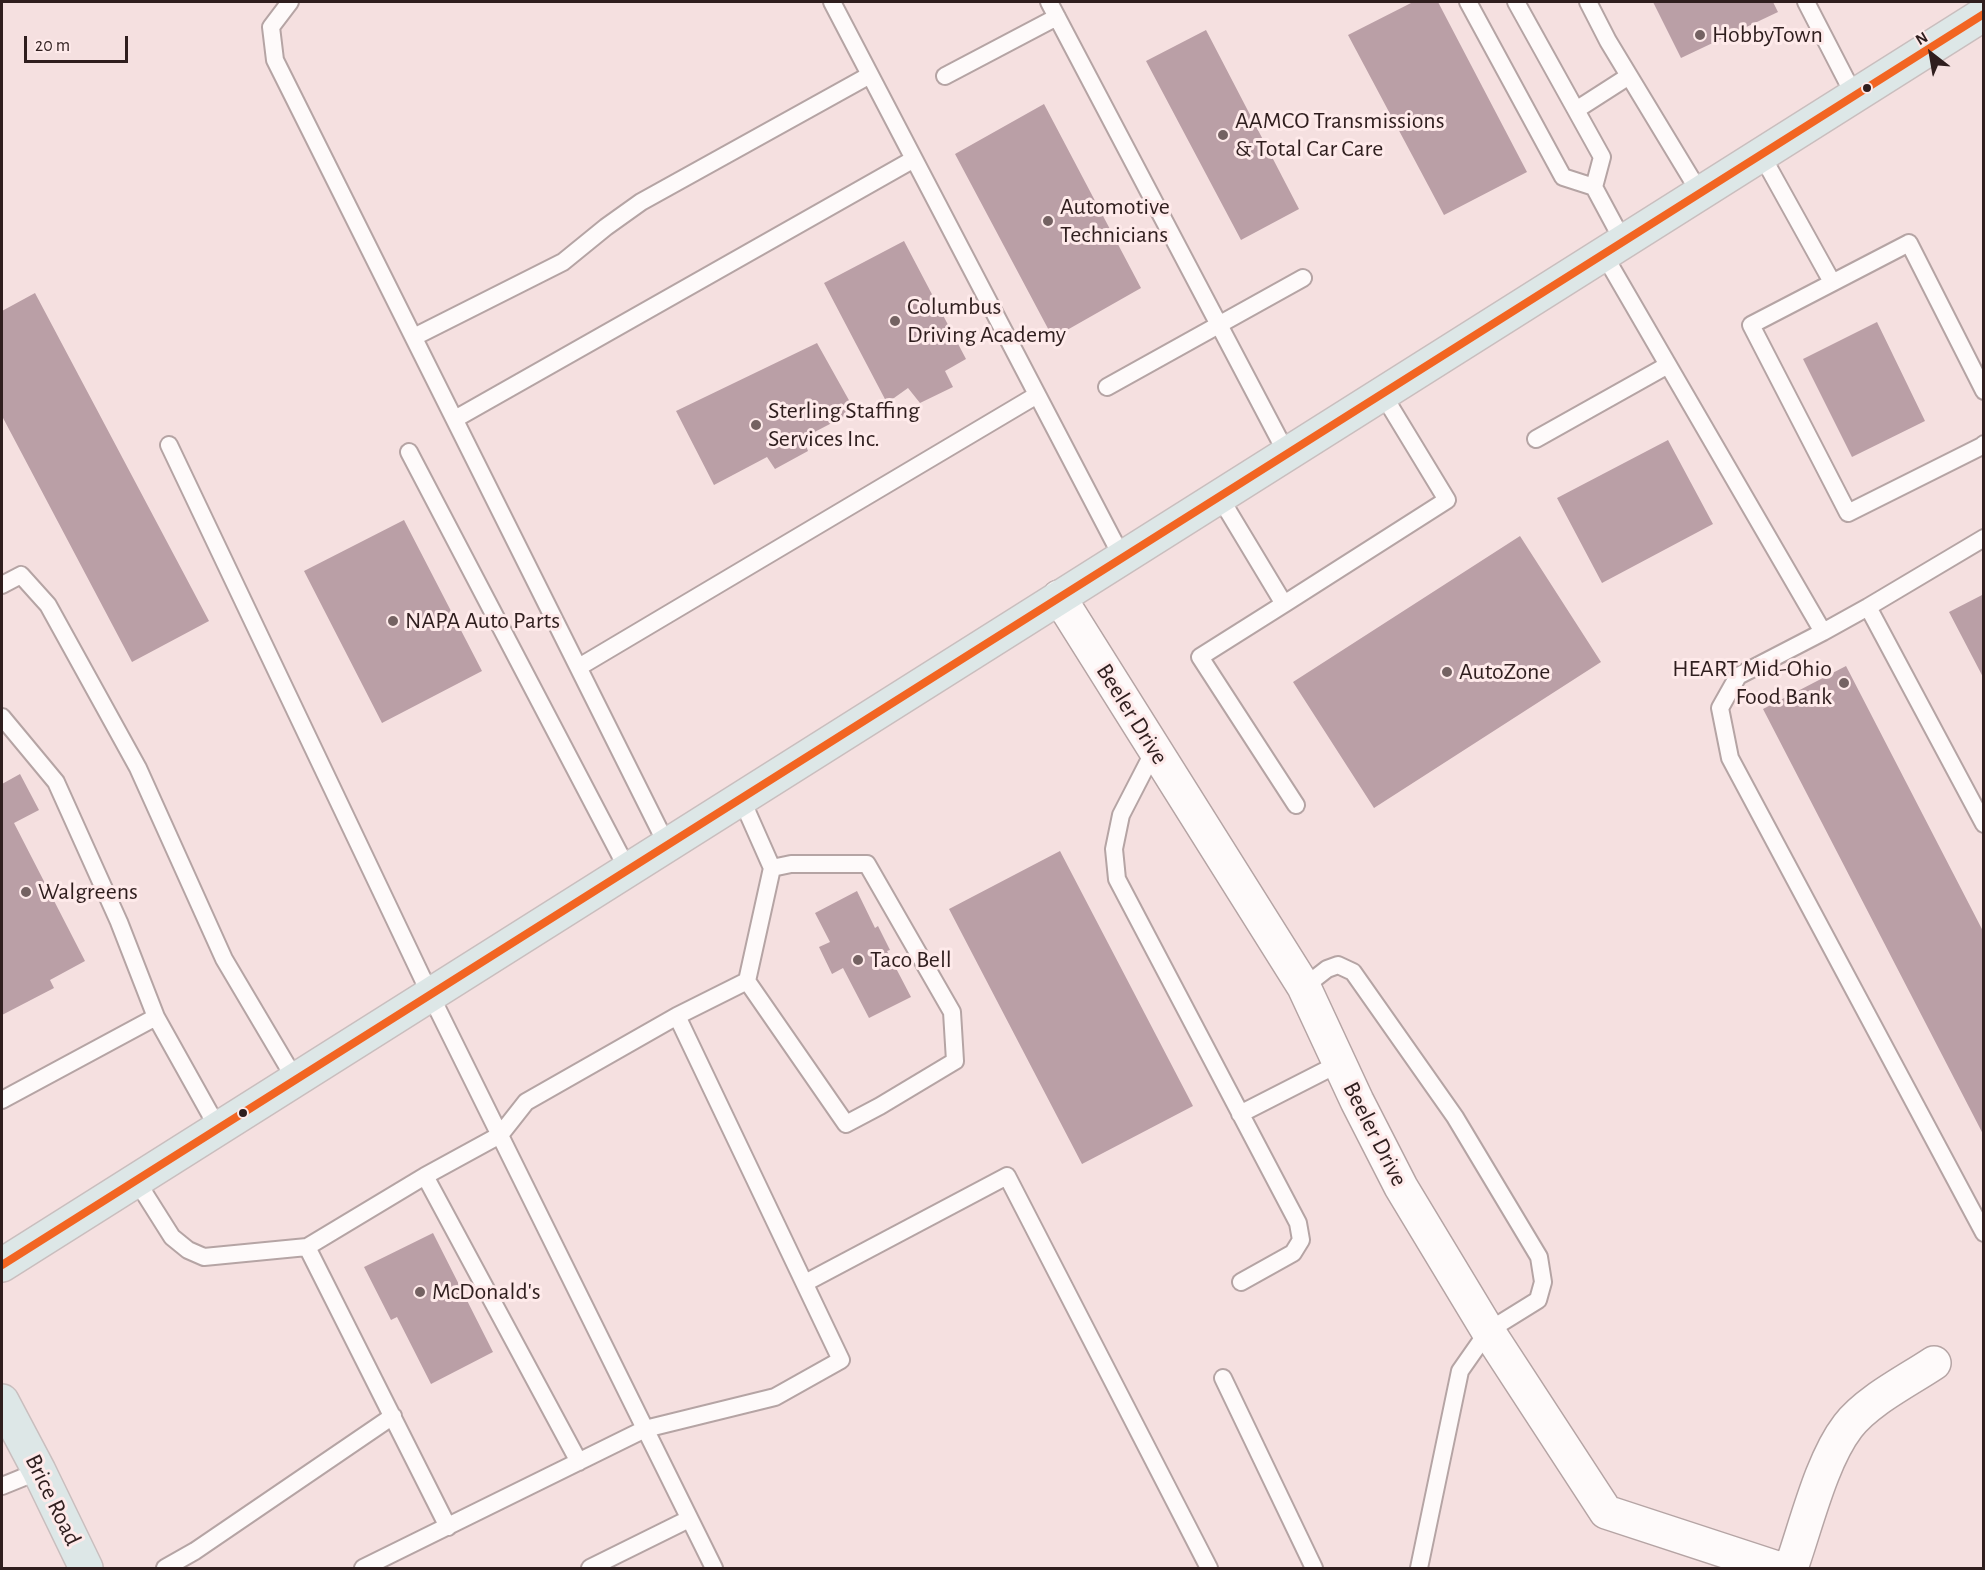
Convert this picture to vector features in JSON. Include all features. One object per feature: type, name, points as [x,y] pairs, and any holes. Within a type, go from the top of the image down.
[{"type":"main road","points":[[2,1265],[1983,14]]},
{"type":"main road","name":"Brice Road","points":[[2,1401],[86,1569]]},
{"type":"street","name":"Beeler Drive","points":[[1059,597],[1304,987],[1401,1187],[1488,1331],[1606,1512],[1777,1569]]},
{"type":"street","points":[[1791,1569],[1829,1458],[1848,1425],[1871,1404],[1934,1363]]},
{"type":"lane","points":[[290,2],[271,27],[275,60],[667,845]]},
{"type":"lane","points":[[832,2],[1122,557]]},
{"type":"lane","points":[[1468,2],[1563,177],[1594,187]]},
{"type":"lane","points":[[1516,2],[1602,156],[1594,187],[1613,247],[1668,365],[1823,632]]},
{"type":"lane","points":[[1588,2],[1608,41],[1700,193]]},
{"type":"lane","points":[[1806,2],[1854,95]]},
{"type":"lane","points":[[945,76],[1053,9],[1287,454]]},
{"type":"lane","points":[[414,338],[563,262],[641,202],[870,75]]},
{"type":"lane","points":[[1576,110],[1629,76]]},
{"type":"lane","points":[[1761,154],[1832,282]]},
{"type":"lane","points":[[455,419],[914,159]]},
{"type":"lane","points":[[1983,391],[1909,243],[1751,325],[1848,513],[1983,444]]},
{"type":"lane","points":[[1107,387],[1303,278]]},
{"type":"lane","points":[[1536,439],[1668,365]]},
{"type":"lane","points":[[1296,805],[1200,657],[1447,500],[1382,393]]},
{"type":"lane","points":[[579,668],[1037,394]]},
{"type":"lane","points":[[169,445],[430,994],[714,1569]]},
{"type":"lane","points":[[409,452],[628,870]]},
{"type":"lane","points":[[1219,496],[1284,604]]},
{"type":"lane","points":[[1983,538],[1868,607],[1738,676],[1719,708],[1730,758],[1983,1233]]},
{"type":"lane","points":[[2,585],[21,575],[48,605],[138,768],[224,959],[295,1079]]},
{"type":"lane","points":[[1868,607],[1983,824]]},
{"type":"lane","points":[[2,717],[56,782],[119,922],[156,1017],[218,1128]]},
{"type":"lane","points":[[1155,749],[1121,815],[1114,849],[1117,879],[1298,1223],[1301,1240],[1293,1253],[1241,1282]]},
{"type":"lane","points":[[741,798],[772,868],[747,981],[846,1124],[955,1061],[952,1012],[867,864],[791,864],[772,868]]},
{"type":"lane","points":[[1304,987],[1327,969],[1338,965],[1353,972],[1455,1117],[1539,1257],[1543,1282],[1538,1300],[1488,1331],[1460,1371],[1419,1569]]},
{"type":"lane","points":[[136,1180],[172,1237],[188,1250],[204,1257],[307,1247],[425,1176],[500,1135],[526,1102],[677,1016],[747,981]]},
{"type":"lane","points":[[363,1569],[645,1429],[775,1397],[841,1360],[677,1016]]},
{"type":"lane","points":[[2,1100],[156,1017]]},
{"type":"lane","points":[[1240,1114],[1340,1063]]},
{"type":"lane","points":[[425,1176],[579,1462]]},
{"type":"lane","points":[[805,1283],[1007,1176],[1209,1569]]},
{"type":"lane","points":[[307,1247],[448,1527]]},
{"type":"lane","points":[[1223,1378],[1314,1569]]},
{"type":"lane","points":[[165,1569],[393,1416]]},
{"type":"lane","points":[[2,1486],[39,1471]]},
{"type":"lane","points":[[590,1569],[689,1520]]},
{"type":"building","points":[[1413,2],[1438,2],[1527,172],[1444,215],[1348,35]]},
{"type":"building","name":"HobbyTown","points":[[1653,2],[1773,2],[1778,12],[1681,58]]},
{"type":"building","name":"AAMCO Transmissions & Total Car Care","points":[[1206,30],[1299,209],[1241,240],[1146,61]]},
{"type":"building","name":"Automotive Technicians","points":[[1044,104],[1141,288],[1053,338],[955,154]]},
{"type":"building","name":"Columbus Driving Academy","points":[[904,241],[966,359],[945,371],[953,387],[920,403],[908,388],[887,403],[824,283]]},
{"type":"building","points":[[35,293],[209,621],[132,662],[2,416],[2,311]]},
{"type":"building","points":[[1877,322],[1925,421],[1852,457],[1803,359]]},
{"type":"building","name":"Sterling Staffing Services Inc.","points":[[817,343],[855,411],[803,438],[808,451],[775,469],[767,457],[714,485],[676,411]]},
{"type":"building","points":[[1668,440],[1713,524],[1602,583],[1557,498]]},
{"type":"building","name":"NAPA Auto Parts","points":[[404,520],[482,671],[382,723],[304,571]]},
{"type":"building","name":"AutoZone","points":[[1520,536],[1601,662],[1374,808],[1293,682]]},
{"type":"building","points":[[1984,594],[1984,679],[1949,612]]},
{"type":"building","points":[[1846,666],[1984,933],[1984,1136],[1763,709]]},
{"type":"building","name":"Walgreens","points":[[20,774],[39,810],[14,823],[85,961],[50,980],[54,988],[2,1015],[2,784]]},
{"type":"building","points":[[1060,851],[1193,1106],[1082,1164],[949,909]]},
{"type":"building","name":"Taco Bell","points":[[857,891],[875,928],[878,926],[890,950],[887,951],[911,997],[869,1018],[843,968],[832,974],[819,947],[830,942],[815,913]]},
{"type":"building","name":"McDonald's","points":[[433,1233],[493,1352],[431,1384],[397,1317],[391,1320],[364,1267]]},
{"type":"transit line","points":[[2,1265],[1984,14]]},
{"type":"place","name":"HobbyTown","points":[[1700,35]]},
{"type":"place","name":"AAMCO Transmissions & Total Car Care","points":[[1223,135]]},
{"type":"place","name":"Automotive Technicians","points":[[1048,221]]},
{"type":"place","name":"Columbus Driving Academy","points":[[895,321]]},
{"type":"place","name":"Sterling Staffing Services Inc.","points":[[756,425]]},
{"type":"place","name":"NAPA Auto Parts","points":[[393,621]]},
{"type":"place","name":"AutoZone","points":[[1447,672]]},
{"type":"place","name":"HEART Mid-Ohio Food Bank","points":[[1844,683]]},
{"type":"place","name":"Walgreens","points":[[26,892]]},
{"type":"place","name":"Taco Bell","points":[[858,960]]},
{"type":"place","name":"McDonald's","points":[[420,1292]]}]
